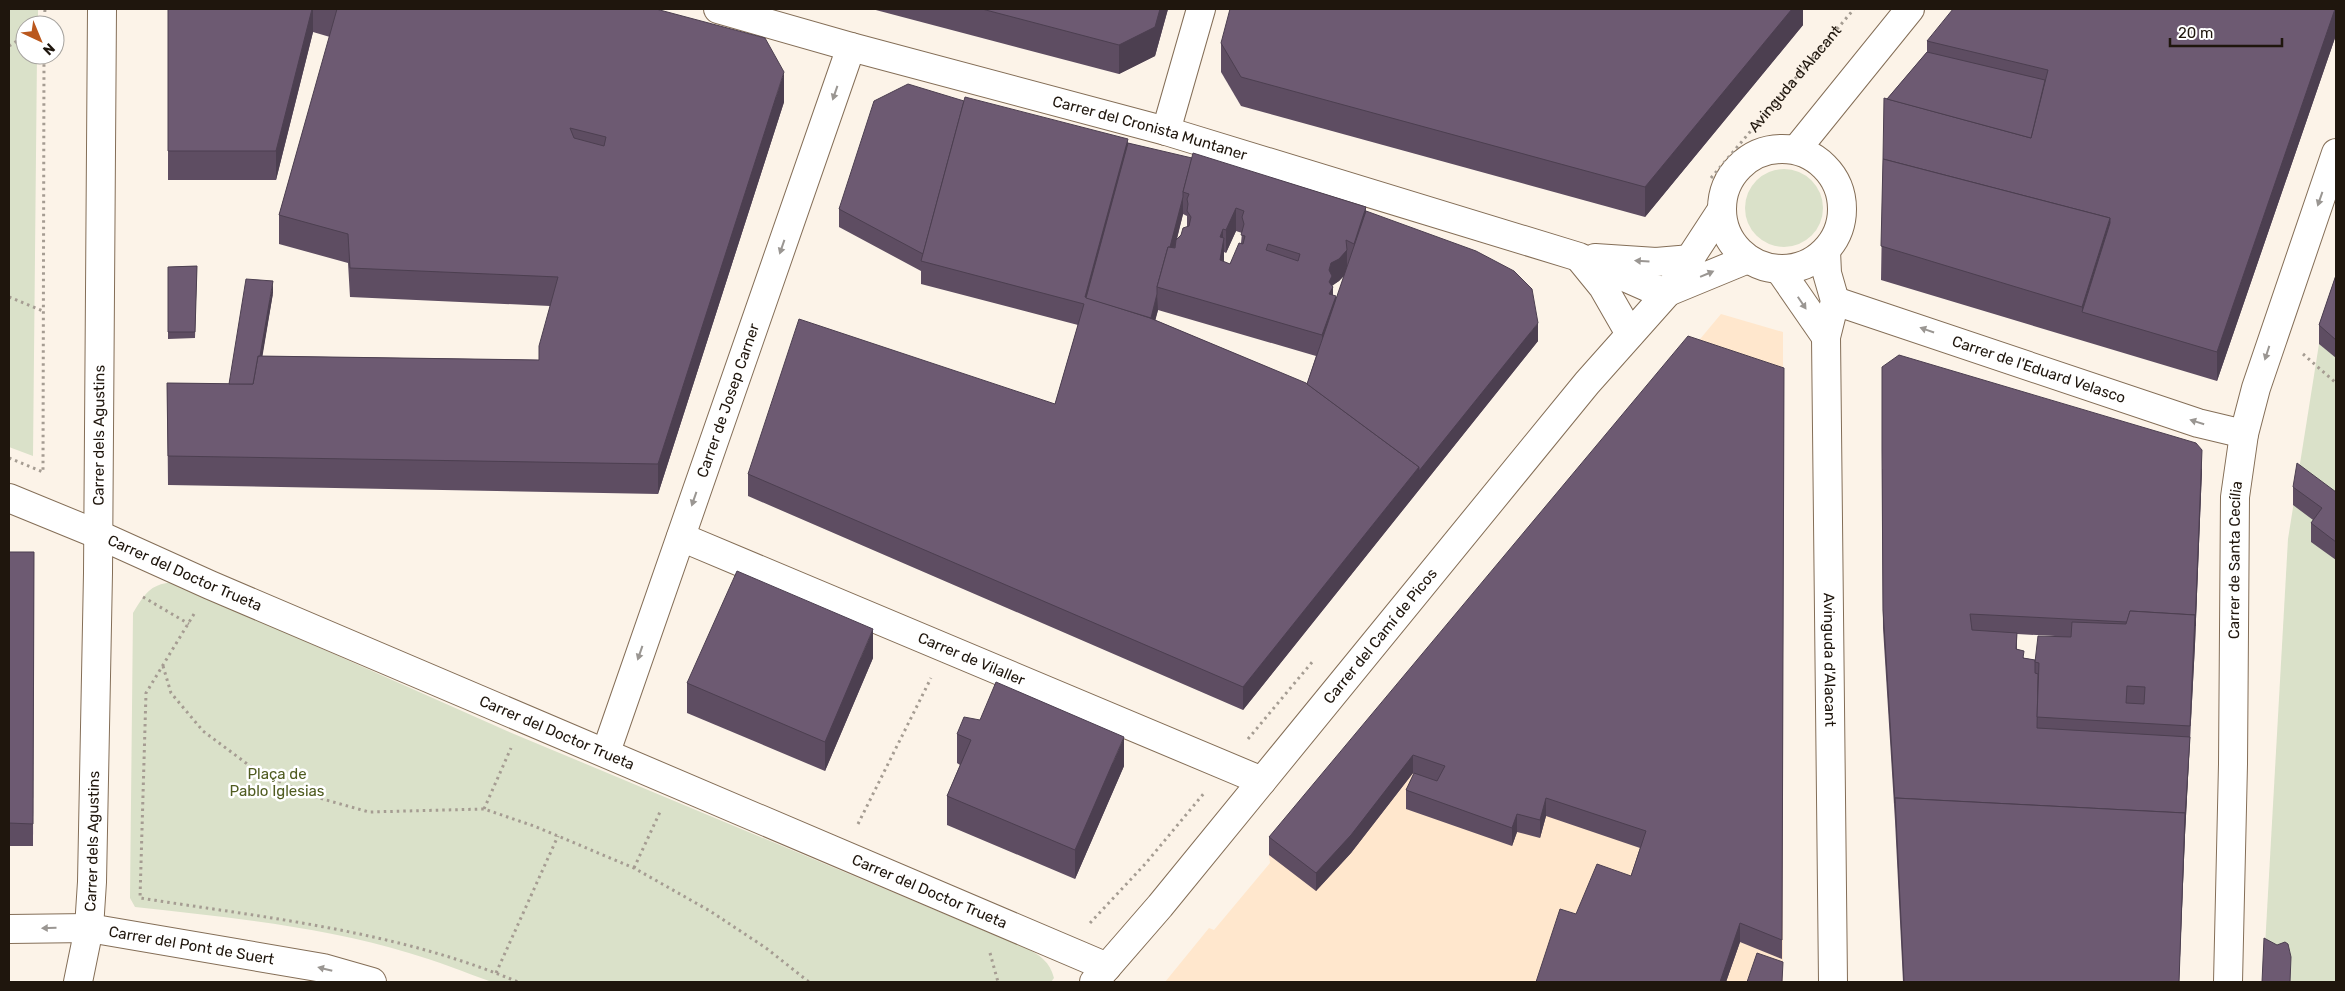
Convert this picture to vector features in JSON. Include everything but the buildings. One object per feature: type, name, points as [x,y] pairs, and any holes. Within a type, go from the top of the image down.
[{"type":"street","name":"Carrer dels Agustins","points":[[78,982],[89,928],[92,882],[102,9]]},
{"type":"street","name":"Carrer del Cronista Muntaner","points":[[718,9],[851,47],[1166,131],[1579,257],[1647,287],[1668,292]]},
{"type":"street","points":[[1166,131],[1201,9]]},
{"type":"street","points":[[1796,150],[1910,9]]},
{"type":"street","name":"Carrer de Josep Carner","points":[[606,752],[851,47]]},
{"type":"street","points":[[1778,148],[1796,150],[1811,155],[1824,164],[1834,176],[1840,191],[1843,207],[1842,223],[1826,251],[1812,261],[1796,267],[1768,268],[1748,259],[1737,250],[1729,238],[1724,225],[1722,211],[1724,192],[1732,176],[1744,162],[1760,152],[1778,148]]},
{"type":"street","name":"Carrer de Santa Cecília","points":[[2228,982],[2233,764],[2235,497],[2244,434],[2256,388],[2336,153]]},
{"type":"street","name":"Carrer del Camí de Picos","points":[[1100,974],[1160,906],[1587,383],[1668,292],[1722,211]]},
{"type":"street","points":[[1826,251],[1827,273],[1836,301]]},
{"type":"street","name":"Carrer del Cronista Muntaner","points":[[1579,257],[1656,262],[1691,260]]},
{"type":"street","points":[[1579,257],[1603,287],[1630,334]]},
{"type":"street","name":"Carrer del Camí de Picos","points":[[1668,292],[1748,259]]},
{"type":"street","points":[[1779,269],[1826,338]]},
{"type":"street","name":"Avinguda d'Alacant","points":[[1833,982],[1826,338],[1836,301]]},
{"type":"street","name":"Carrer de l'Eduard Velasco","points":[[1836,301],[2198,423],[2244,434]]},
{"type":"street","name":"Carrer del Doctor Trueta","points":[[9,498],[606,752],[843,856],[1002,920],[1100,974]]},
{"type":"street","name":"Carrer de Vilaller","points":[[681,537],[1262,781]]},
{"type":"street","name":"Carrer del Pont de Suert","points":[[9,929],[89,928],[322,968],[372,982]]},
{"type":"path","name":"Avinguda d'Alacant","points":[[1735,149],[1854,9]]},
{"type":"path","points":[[9,458],[43,472],[44,65]]},
{"type":"path","points":[[9,296],[43,310]]},
{"type":"path","points":[[2275,330],[2336,383]]},
{"type":"path","points":[[143,597],[189,624],[146,693],[140,898],[325,927],[408,944],[518,982]]},
{"type":"path","points":[[843,856],[946,648]]},
{"type":"path","points":[[163,666],[170,693],[203,731],[258,772],[312,796],[369,812],[484,809],[558,836],[634,868],[710,911],[766,948],[809,982]]},
{"type":"path","points":[[484,809],[513,743]]},
{"type":"path","points":[[634,868],[662,806]]},
{"type":"path","points":[[496,973],[558,836]]},
{"type":"shaded area","points":[[1721,314],[1783,332],[1783,982],[1165,982],[1209,928],[1214,930],[1270,863],[1269,855]]},
{"type":"green space","points":[[9,9],[38,9],[38,15],[15,15],[15,65],[37,65],[33,456],[9,447]]},
{"type":"green space","points":[[1784,169],[1799,172],[1811,181],[1820,193],[1823,208],[1820,223],[1811,235],[1799,244],[1784,247],[1769,244],[1757,235],[1748,223],[1745,208],[1748,193],[1757,181],[1769,172]]},
{"type":"green space","points":[[2336,293],[2336,982],[2263,982],[2288,539],[2319,344]]},
{"type":"green space","name":"Plaça de Pablo Iglesias","points":[[172,582],[507,731],[1026,948],[1044,960],[1054,978],[1051,982],[492,982],[419,956],[342,936],[273,924],[135,907],[130,898],[133,613],[153,588]]}]
